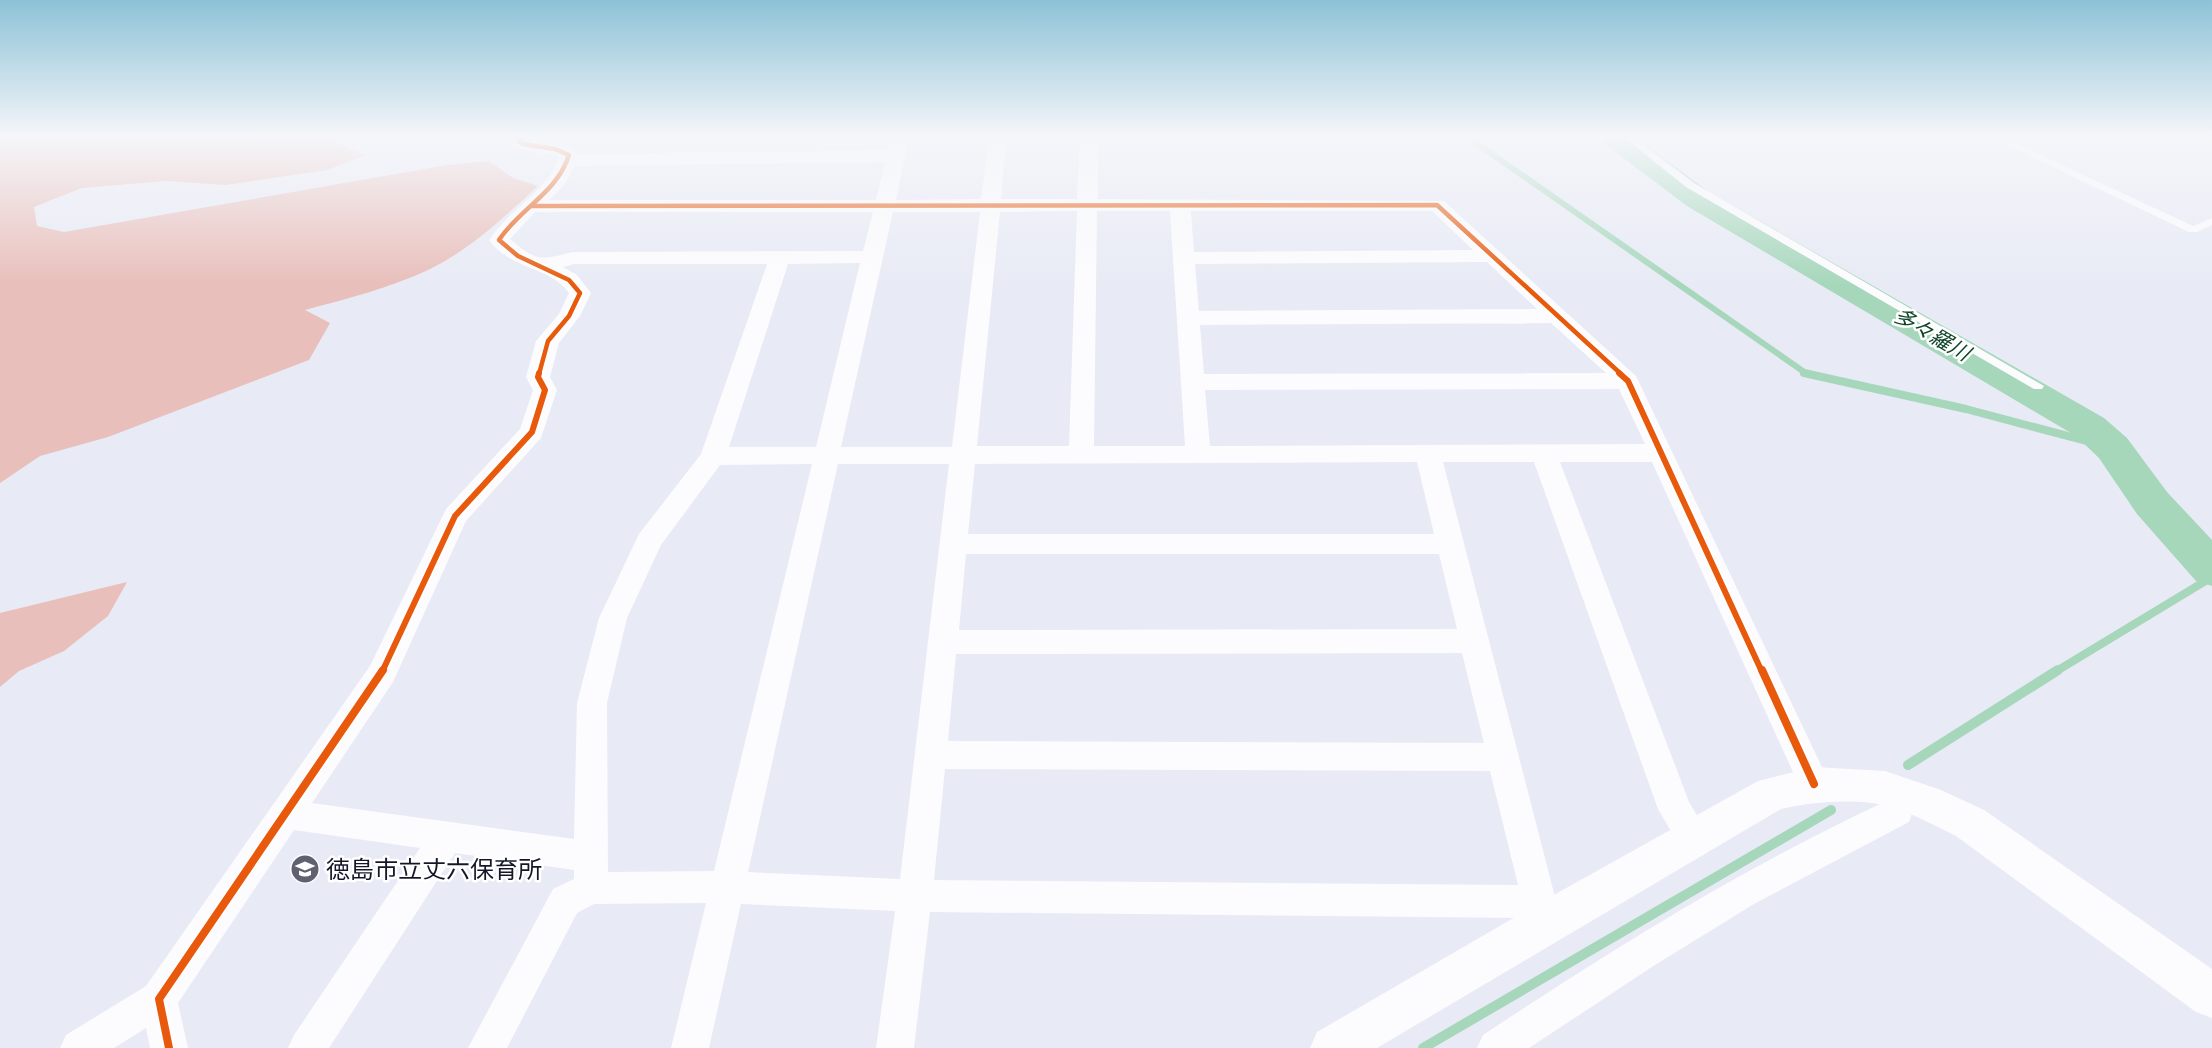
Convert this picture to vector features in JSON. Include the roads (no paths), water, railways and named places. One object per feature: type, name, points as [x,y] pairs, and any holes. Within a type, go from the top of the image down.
[{"type":"street","points":[[79,1048],[159,999],[382,673],[455,516],[532,432],[545,390],[538,377],[543,354],[548,341],[569,316],[580,293],[577,286],[543,266],[520,257],[499,240],[515,219],[553,187]]},
{"type":"street","points":[[690,1048],[889,187]]},
{"type":"street","points":[[895,1048],[915,896],[994,187]]},
{"type":"street","points":[[1081,456],[1088,187]]},
{"type":"street","points":[[1180,205],[1198,456]]},
{"type":"street","points":[[532,206],[1437,205],[1628,381],[1814,784]]},
{"type":"street","points":[[1184,258],[1492,256]]},
{"type":"street","points":[[487,1048],[565,901],[591,873],[592,703],[613,618],[649,540],[713,456],[780,257]]},
{"type":"street","points":[[543,266],[573,258],[873,257]]},
{"type":"street","points":[[1188,318],[1557,316]]},
{"type":"street","points":[[1193,382],[1628,381]]},
{"type":"street","points":[[713,456],[1661,453]]},
{"type":"street","points":[[1544,454],[1675,808],[1693,837]]},
{"type":"street","points":[[1428,455],[1544,911]]},
{"type":"street","points":[[954,544],[1450,544]]},
{"type":"street","points":[[944,642],[1474,640]]},
{"type":"street","points":[[931,755],[1503,757]]},
{"type":"street","points":[[1333,1048],[1544,911],[1693,837],[1772,793],[1814,784],[1848,783],[1896,791],[1970,823],[2212,996]]},
{"type":"street","points":[[1496,1048],[1658,941],[1827,843],[1897,812],[1896,791]]},
{"type":"street","points":[[287,814],[447,837],[591,873],[727,887],[915,896],[1544,911]]},
{"type":"street","points":[[307,1048],[447,837]]},
{"type":"street","points":[[159,999],[169,1048]]},
{"type":"lane","points":[[1693,187],[2038,386]]},
{"type":"lane","points":[[2101,187],[2193,230],[2212,221]]},
{"type":"waterway","points":[[1539,187],[1806,374]]},
{"type":"waterway","name":"多々羅川","points":[[1682,187],[1698,199],[2090,427],[2113,448],[2152,503],[2212,569]]},
{"type":"waterway","points":[[1806,374],[1966,409],[2113,448]]},
{"type":"waterway","points":[[2055,672],[2212,577]]},
{"type":"waterway","points":[[1908,765],[2058,670]]},
{"type":"waterway","points":[[1423,1048],[1831,810]]},
{"type":"place","name":"徳島市立丈六保育所","points":[[305,869]]}]
